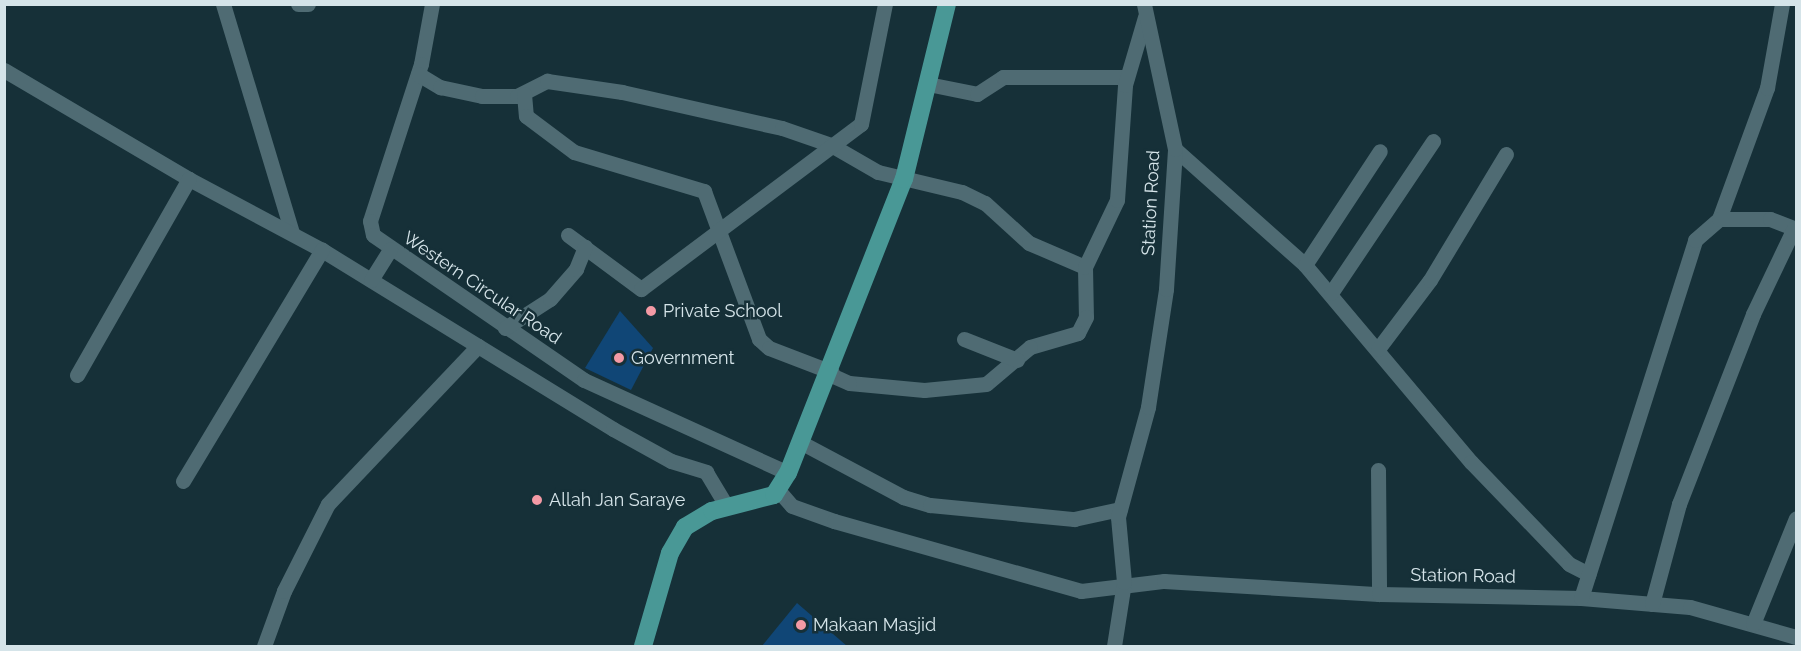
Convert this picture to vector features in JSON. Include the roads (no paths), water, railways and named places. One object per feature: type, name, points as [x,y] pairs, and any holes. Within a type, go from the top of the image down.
[{"type":"main road","points":[[643,646],[670,553],[685,527],[727,507],[778,490],[788,473],[832,373],[904,179],[947,4]]},
{"type":"street","points":[[223,4],[292,233]]},
{"type":"street","points":[[298,4],[308,4]]},
{"type":"street","name":"Western Circular Road","points":[[432,4],[418,74],[370,221],[373,235],[390,249],[584,380],[788,473]]},
{"type":"street","points":[[568,235],[641,289],[861,124],[885,4]]},
{"type":"street","points":[[1581,598],[1695,240],[1719,219],[1767,88],[1782,4]]},
{"type":"street","points":[[524,94],[526,116],[574,152],[704,191],[716,231],[759,339],[769,348],[865,385],[951,391],[986,384],[1030,347],[1078,333],[1086,316],[1085,267],[1117,200],[1128,77],[1145,10]]},
{"type":"street","name":"Station Road","points":[[1124,582],[1120,509],[1148,407],[1166,289],[1175,149],[1145,10]]},
{"type":"street","points":[[4,70],[189,179],[322,250],[623,434],[671,461],[706,472],[727,507]]},
{"type":"street","points":[[418,74],[440,87],[482,96],[524,94],[548,81],[622,92],[703,114],[755,121],[831,145],[860,164],[904,179],[944,185],[975,198],[1029,243],[1085,267]]},
{"type":"street","points":[[928,84],[976,93],[1003,77],[1128,77]]},
{"type":"street","points":[[1331,293],[1433,141]]},
{"type":"street","points":[[1175,149],[1305,265],[1331,293],[1471,462],[1569,564],[1589,574]]},
{"type":"street","points":[[1305,265],[1380,151]]},
{"type":"street","points":[[1378,349],[1430,280],[1506,154]]},
{"type":"street","points":[[77,375],[189,179]]},
{"type":"street","points":[[1652,604],[1679,504],[1754,314],[1795,229],[1770,219],[1719,219]]},
{"type":"street","points":[[505,328],[550,299],[576,269],[585,247]]},
{"type":"street","points":[[371,280],[390,249]]},
{"type":"street","points":[[183,481],[322,250]]},
{"type":"street","points":[[964,339],[1017,360]]},
{"type":"street","points":[[264,646],[284,591],[328,504],[478,346]]},
{"type":"street","points":[[802,443],[903,497],[930,505],[1074,519],[1120,509]]},
{"type":"street","points":[[1378,470],[1379,594]]},
{"type":"street","name":"Station Road","points":[[778,490],[792,506],[834,521],[1081,591],[1103,591],[1124,582],[1379,594],[1581,598],[1690,607],[1797,637]]},
{"type":"street","points":[[1753,624],[1797,518]]},
{"type":"street","points":[[1114,646],[1124,582]]},
{"type":"place","name":"Private School","points":[[651,311]]},
{"type":"place","name":"Government","points":[[619,358]]},
{"type":"place","name":"Allah Jan Saraye","points":[[537,500]]},
{"type":"place","name":"Makaan Masjid","points":[[801,625]]}]
